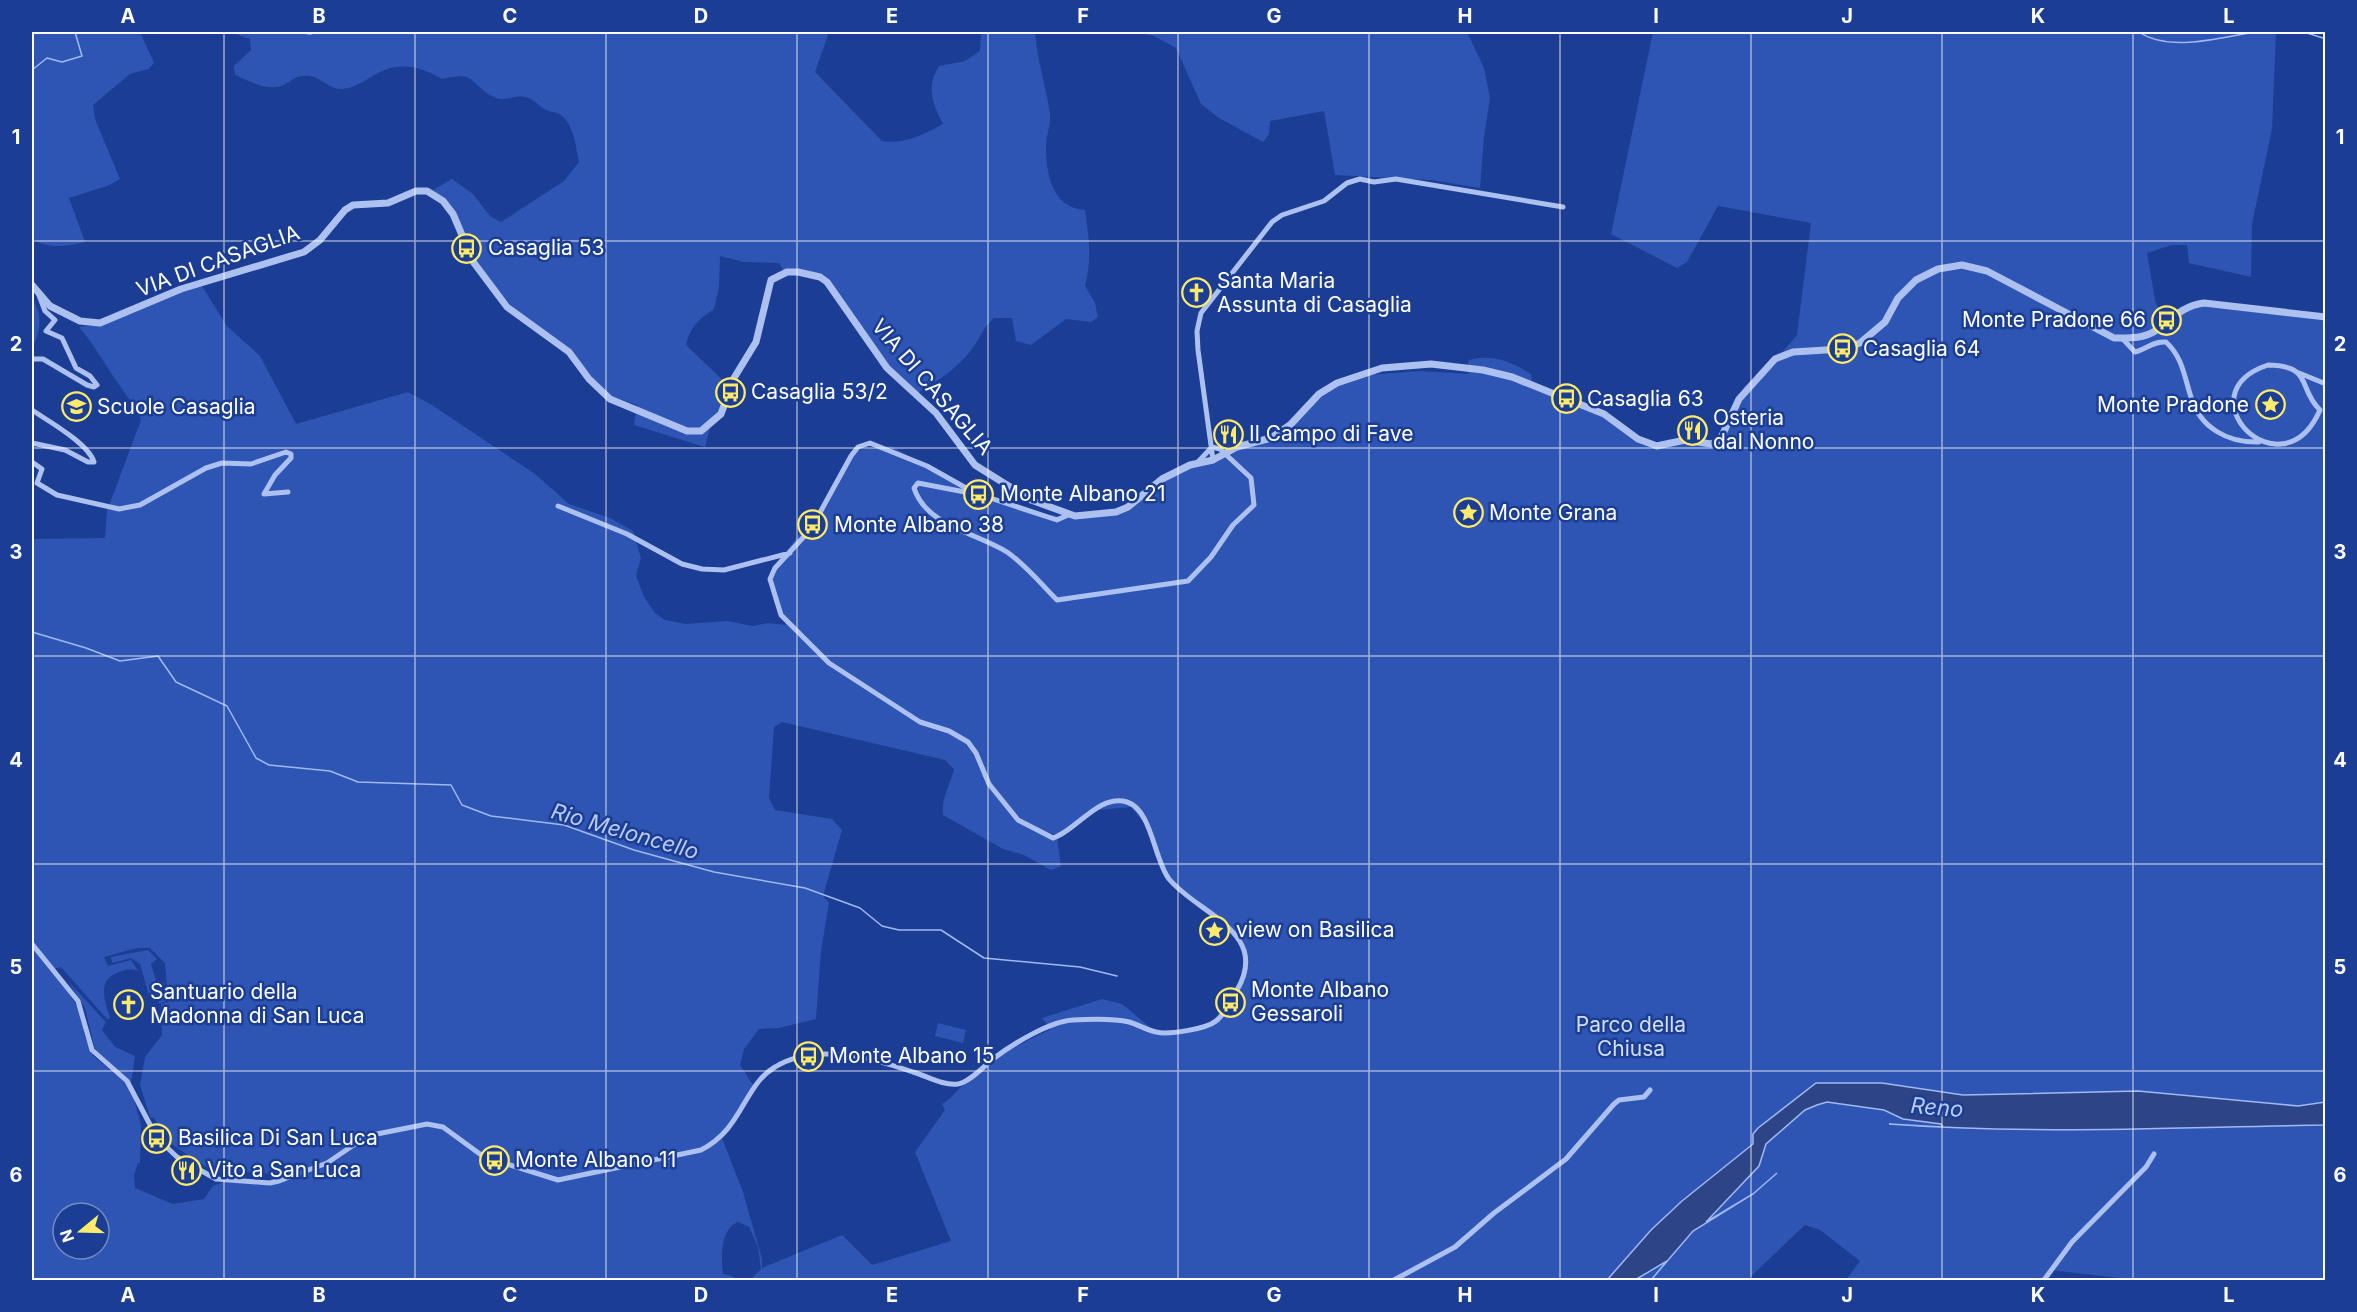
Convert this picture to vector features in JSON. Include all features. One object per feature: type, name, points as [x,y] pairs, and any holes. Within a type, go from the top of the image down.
[{"type":"street","points":[[1213,460],[1198,350],[1197,331],[1201,313],[1272,222],[1282,215],[1324,201],[1339,186],[1359,179],[1374,182],[1396,179],[1563,207]]},
{"type":"street","name":"VIA DI CASAGLIA","points":[[32,285],[50,306],[80,321],[100,323],[181,289],[304,252],[320,240],[345,210],[353,205],[388,203],[416,191],[427,190],[443,201],[453,214],[474,262],[507,307],[569,352],[589,379],[610,399],[687,432],[708,428],[721,414],[734,378],[756,342],[771,280],[787,273],[810,274],[827,282],[887,368],[936,413],[975,465],[1031,500],[1075,516],[1116,512],[1128,507],[1162,479],[1197,463],[1213,460],[1223,454],[1271,438],[1291,424],[1319,394],[1337,383],[1382,368],[1431,364],[1483,370],[1512,377],[1604,414],[1638,439],[1657,446],[1684,440],[1711,444],[1720,440],[1739,399],[1775,359],[1793,352],[1842,350],[1860,343],[1885,322],[1898,298],[1916,280],[1938,269],[1962,265],[1987,271],[2114,338],[2137,338],[2155,331],[2188,305],[2204,303],[2325,316]]},
{"type":"street","name":"VIA DI CASAGLIA","points":[[32,359],[43,359],[87,385],[94,387],[97,385],[90,376],[76,368],[62,338],[46,331],[55,320],[45,310],[39,295]]},
{"type":"street","points":[[2122,338],[2135,352],[2144,350],[2150,344],[2166,342],[2177,351],[2184,367],[2191,399],[2202,420],[2231,440],[2286,442],[2309,429],[2320,410],[2313,404],[2304,379],[2294,370]]},
{"type":"street","points":[[2261,442],[2241,427],[2234,403],[2237,390],[2250,374],[2268,365],[2281,365],[2325,384]]},
{"type":"street","points":[[32,410],[85,449],[93,462],[88,462],[65,450],[32,443]]},
{"type":"street","points":[[32,944],[78,1001],[92,1050],[97,1057],[127,1081],[157,1138],[177,1156],[216,1179],[270,1183],[327,1162],[373,1134],[435,1125],[443,1128],[484,1157],[540,1176],[567,1180],[701,1150],[715,1143],[729,1129],[760,1081],[771,1069],[801,1057],[842,1055],[893,1065],[945,1083],[962,1083],[1006,1051],[1064,1021],[1117,1020],[1158,1032],[1172,1033],[1213,1023],[1230,1002],[1245,974],[1244,948],[1230,930],[1169,879],[1161,865],[1147,825],[1134,806],[1121,801],[1108,804],[1091,812],[1061,835],[1053,838],[1043,835],[1018,820],[1001,800],[989,784],[976,753],[968,742],[949,731],[920,722],[908,712],[853,681],[829,663],[781,615],[770,579],[775,568],[811,529],[850,456],[858,447],[870,443],[927,466],[975,493]]},
{"type":"street","points":[[1068,514],[1057,520],[975,493],[918,483],[914,488],[916,497],[942,521],[1007,552],[1058,600],[1069,599],[1176,584],[1191,579],[1233,525],[1254,505],[1251,478],[1220,450],[1212,447]]},
{"type":"street","points":[[1197,463],[1212,447]]},
{"type":"street","points":[[32,462],[42,469],[37,483],[41,488],[57,495],[119,509],[140,505],[206,468],[222,463],[251,464],[286,452],[291,454],[291,458],[274,475],[264,494],[288,492]]},
{"type":"street","points":[[558,506],[627,534],[682,564],[702,569],[724,570],[791,552]]},
{"type":"street","points":[[1394,1281],[1455,1247],[1494,1213],[1566,1159],[1619,1100],[1644,1098],[1650,1090]]},
{"type":"street","points":[[2044,1281],[2072,1242],[2146,1167],[2154,1154]]},
{"type":"green space","points":[[32,32],[140,32],[154,63],[149,69],[130,74],[93,105],[95,119],[120,179],[110,185],[69,198],[85,242],[51,246],[32,238]]},
{"type":"green space","points":[[230,32],[829,32],[815,72],[882,141],[890,142],[913,138],[943,124],[932,95],[935,74],[939,66],[965,61],[980,51],[981,32],[1035,32],[1050,114],[1046,146],[1047,168],[1058,196],[1074,208],[1085,210],[1089,257],[1085,286],[1095,303],[1098,317],[1091,322],[1066,319],[1031,345],[1016,341],[1012,318],[994,318],[960,363],[915,395],[868,347],[833,293],[820,279],[805,274],[786,275],[779,263],[744,262],[720,256],[719,287],[714,309],[696,324],[686,345],[729,386],[722,415],[710,428],[705,447],[634,425],[637,405],[606,394],[575,357],[519,314],[501,294],[460,241],[458,226],[446,203],[433,190],[452,179],[473,194],[490,216],[501,222],[564,181],[579,162],[572,131],[561,115],[544,109],[533,100],[521,96],[498,99],[472,80],[462,76],[442,79],[428,72],[404,66],[388,69],[357,85],[342,89],[337,89],[309,76],[298,77],[278,87],[259,85],[235,75],[234,66],[251,50],[250,39]]},
{"type":"green space","points":[[1136,32],[1467,32],[1484,68],[1490,98],[1480,188],[1431,180],[1335,175],[1324,111],[1270,121],[1269,134],[1263,142],[1219,118],[1201,104],[1176,48],[1154,36]]},
{"type":"green space","name":"Parco della Chiusa","points":[[1653,32],[2276,32],[2272,129],[2252,224],[2251,277],[2189,263],[2187,245],[2172,245],[2147,253],[2155,300],[2162,319],[2197,303],[2325,315],[2325,1280],[2135,1280],[2051,1270],[2045,1280],[1846,1280],[1860,1261],[1820,1230],[1805,1225],[1747,1280],[750,1280],[761,1269],[758,1247],[749,1227],[738,1222],[732,1226],[725,1237],[722,1260],[723,1274],[737,1280],[32,1280],[32,539],[105,538],[107,511],[141,420],[135,406],[79,327],[99,324],[200,283],[227,326],[260,356],[296,424],[408,392],[432,405],[535,474],[569,504],[610,518],[633,531],[641,558],[636,576],[644,597],[655,613],[665,620],[686,624],[727,621],[753,626],[768,623],[786,625],[770,584],[773,580],[770,572],[823,504],[857,450],[891,446],[947,479],[1020,510],[1066,517],[1132,508],[1148,486],[1282,428],[1323,387],[1367,375],[1421,371],[1469,374],[1467,369],[1469,360],[1478,358],[1494,358],[1516,365],[1531,374],[1533,389],[1570,398],[1650,444],[1671,439],[1714,446],[1744,387],[1779,356],[1797,335],[1811,223],[1718,206],[1687,262],[1677,268],[1611,234]],"holes":[[[782,722],[945,760],[954,769],[945,797],[943,815],[1003,849],[1024,855],[1051,870],[1061,866],[1057,838],[1045,833],[1063,835],[1087,811],[1131,807],[1152,833],[1166,879],[1244,943],[1248,963],[1234,995],[1209,1025],[1156,1032],[1122,1004],[1102,999],[1042,1018],[1051,1029],[1006,1052],[985,1066],[942,1104],[945,1110],[915,1152],[951,1241],[872,1265],[842,1235],[762,1268],[762,1259],[743,1192],[722,1138],[755,1088],[740,1065],[744,1049],[759,1029],[779,1028],[816,1019],[821,951],[829,903],[823,896],[842,830],[832,819],[775,810],[769,798],[774,727]],[[137,948],[150,948],[165,963],[168,1002],[161,1004],[162,1035],[145,1057],[140,1085],[150,1117],[154,1118],[171,1144],[208,1168],[229,1176],[237,1171],[270,1174],[271,1183],[224,1182],[213,1186],[204,1199],[173,1204],[135,1188],[134,1175],[140,1163],[141,1125],[133,1096],[124,1081],[93,1056],[84,1034],[82,1014],[53,969],[61,967],[107,1019],[110,1018],[104,991],[107,980],[124,970],[138,971],[131,960],[108,966],[104,957]]]},
{"type":"green space","points":[[32,299],[38,310],[40,323],[32,347]]},
{"type":"green space","points":[[148,950],[157,959],[151,964],[157,984],[164,982],[166,1001],[159,1004],[158,998],[150,999],[140,964],[131,958],[112,963],[111,957]]},
{"type":"green space","points":[[68,981],[106,1022],[102,1030],[115,1047],[135,1056],[131,1083],[95,1049],[85,1008]]},
{"type":"green space","points":[[938,1023],[966,1030],[963,1043],[935,1036]]},
{"type":"water","name":"Reno","points":[[1816,1083],[1882,1083],[1963,1095],[2138,1091],[2298,1106],[2325,1102],[2325,1125],[2053,1130],[1943,1127],[1941,1124],[1903,1119],[1884,1110],[1827,1102],[1805,1110],[1766,1144],[1759,1166],[1706,1222],[1753,1194],[1693,1231],[1651,1280],[1667,1261],[1635,1280],[1607,1280],[1651,1230],[1682,1201],[1753,1144],[1753,1134],[1758,1128]]},
{"type":"waterway","points":[[32,70],[47,58],[62,62],[82,56],[75,32]]},
{"type":"waterway","points":[[297,32],[310,34],[318,32]]},
{"type":"waterway","points":[[2139,32],[2165,42],[2180,43],[2255,32]]},
{"type":"waterway","points":[[2304,32],[2326,39]]},
{"type":"waterway","name":"Rio Meloncello","points":[[32,632],[120,661],[158,656],[176,682],[227,706],[256,758],[269,765],[330,771],[358,782],[451,785],[462,805],[491,816],[564,825],[634,850],[714,872],[805,888],[860,908],[882,926],[899,930],[941,930],[984,958],[1080,967],[1117,976]]},
{"type":"place","name":"Casaglia 53","points":[[467,248]]},
{"type":"place","name":"Santa Maria Assunta di Casaglia","points":[[1196,293]]},
{"type":"place","name":"Monte Pradone 66","points":[[2167,320]]},
{"type":"place","name":"Casaglia 64","points":[[1842,349]]},
{"type":"place","name":"Casaglia 53/2","points":[[730,392]]},
{"type":"place","name":"Casaglia 63","points":[[1566,399]]},
{"type":"place","name":"Monte Pradone","points":[[2270,405]]},
{"type":"place","name":"Scuole Casaglia","points":[[76,407]]},
{"type":"place","name":"Osteria dal Nonno","points":[[1692,430]]},
{"type":"place","name":"Il Campo di Fave","points":[[1228,434]]},
{"type":"place","name":"Monte Albano 21","points":[[979,494]]},
{"type":"place","name":"Monte Grana","points":[[1468,513]]},
{"type":"place","name":"Monte Albano 38","points":[[813,525]]},
{"type":"place","name":"view on Basilica","points":[[1215,930]]},
{"type":"place","name":"Monte Albano Gessaroli","points":[[1230,1002]]},
{"type":"place","name":"Santuario della Madonna di San Luca","points":[[129,1004]]},
{"type":"place","name":"Monte Albano 15","points":[[808,1056]]},
{"type":"place","name":"Basilica Di San Luca","points":[[157,1138]]},
{"type":"place","name":"Monte Albano 11","points":[[494,1160]]},
{"type":"place","name":"Vito a San Luca","points":[[186,1170]]}]
